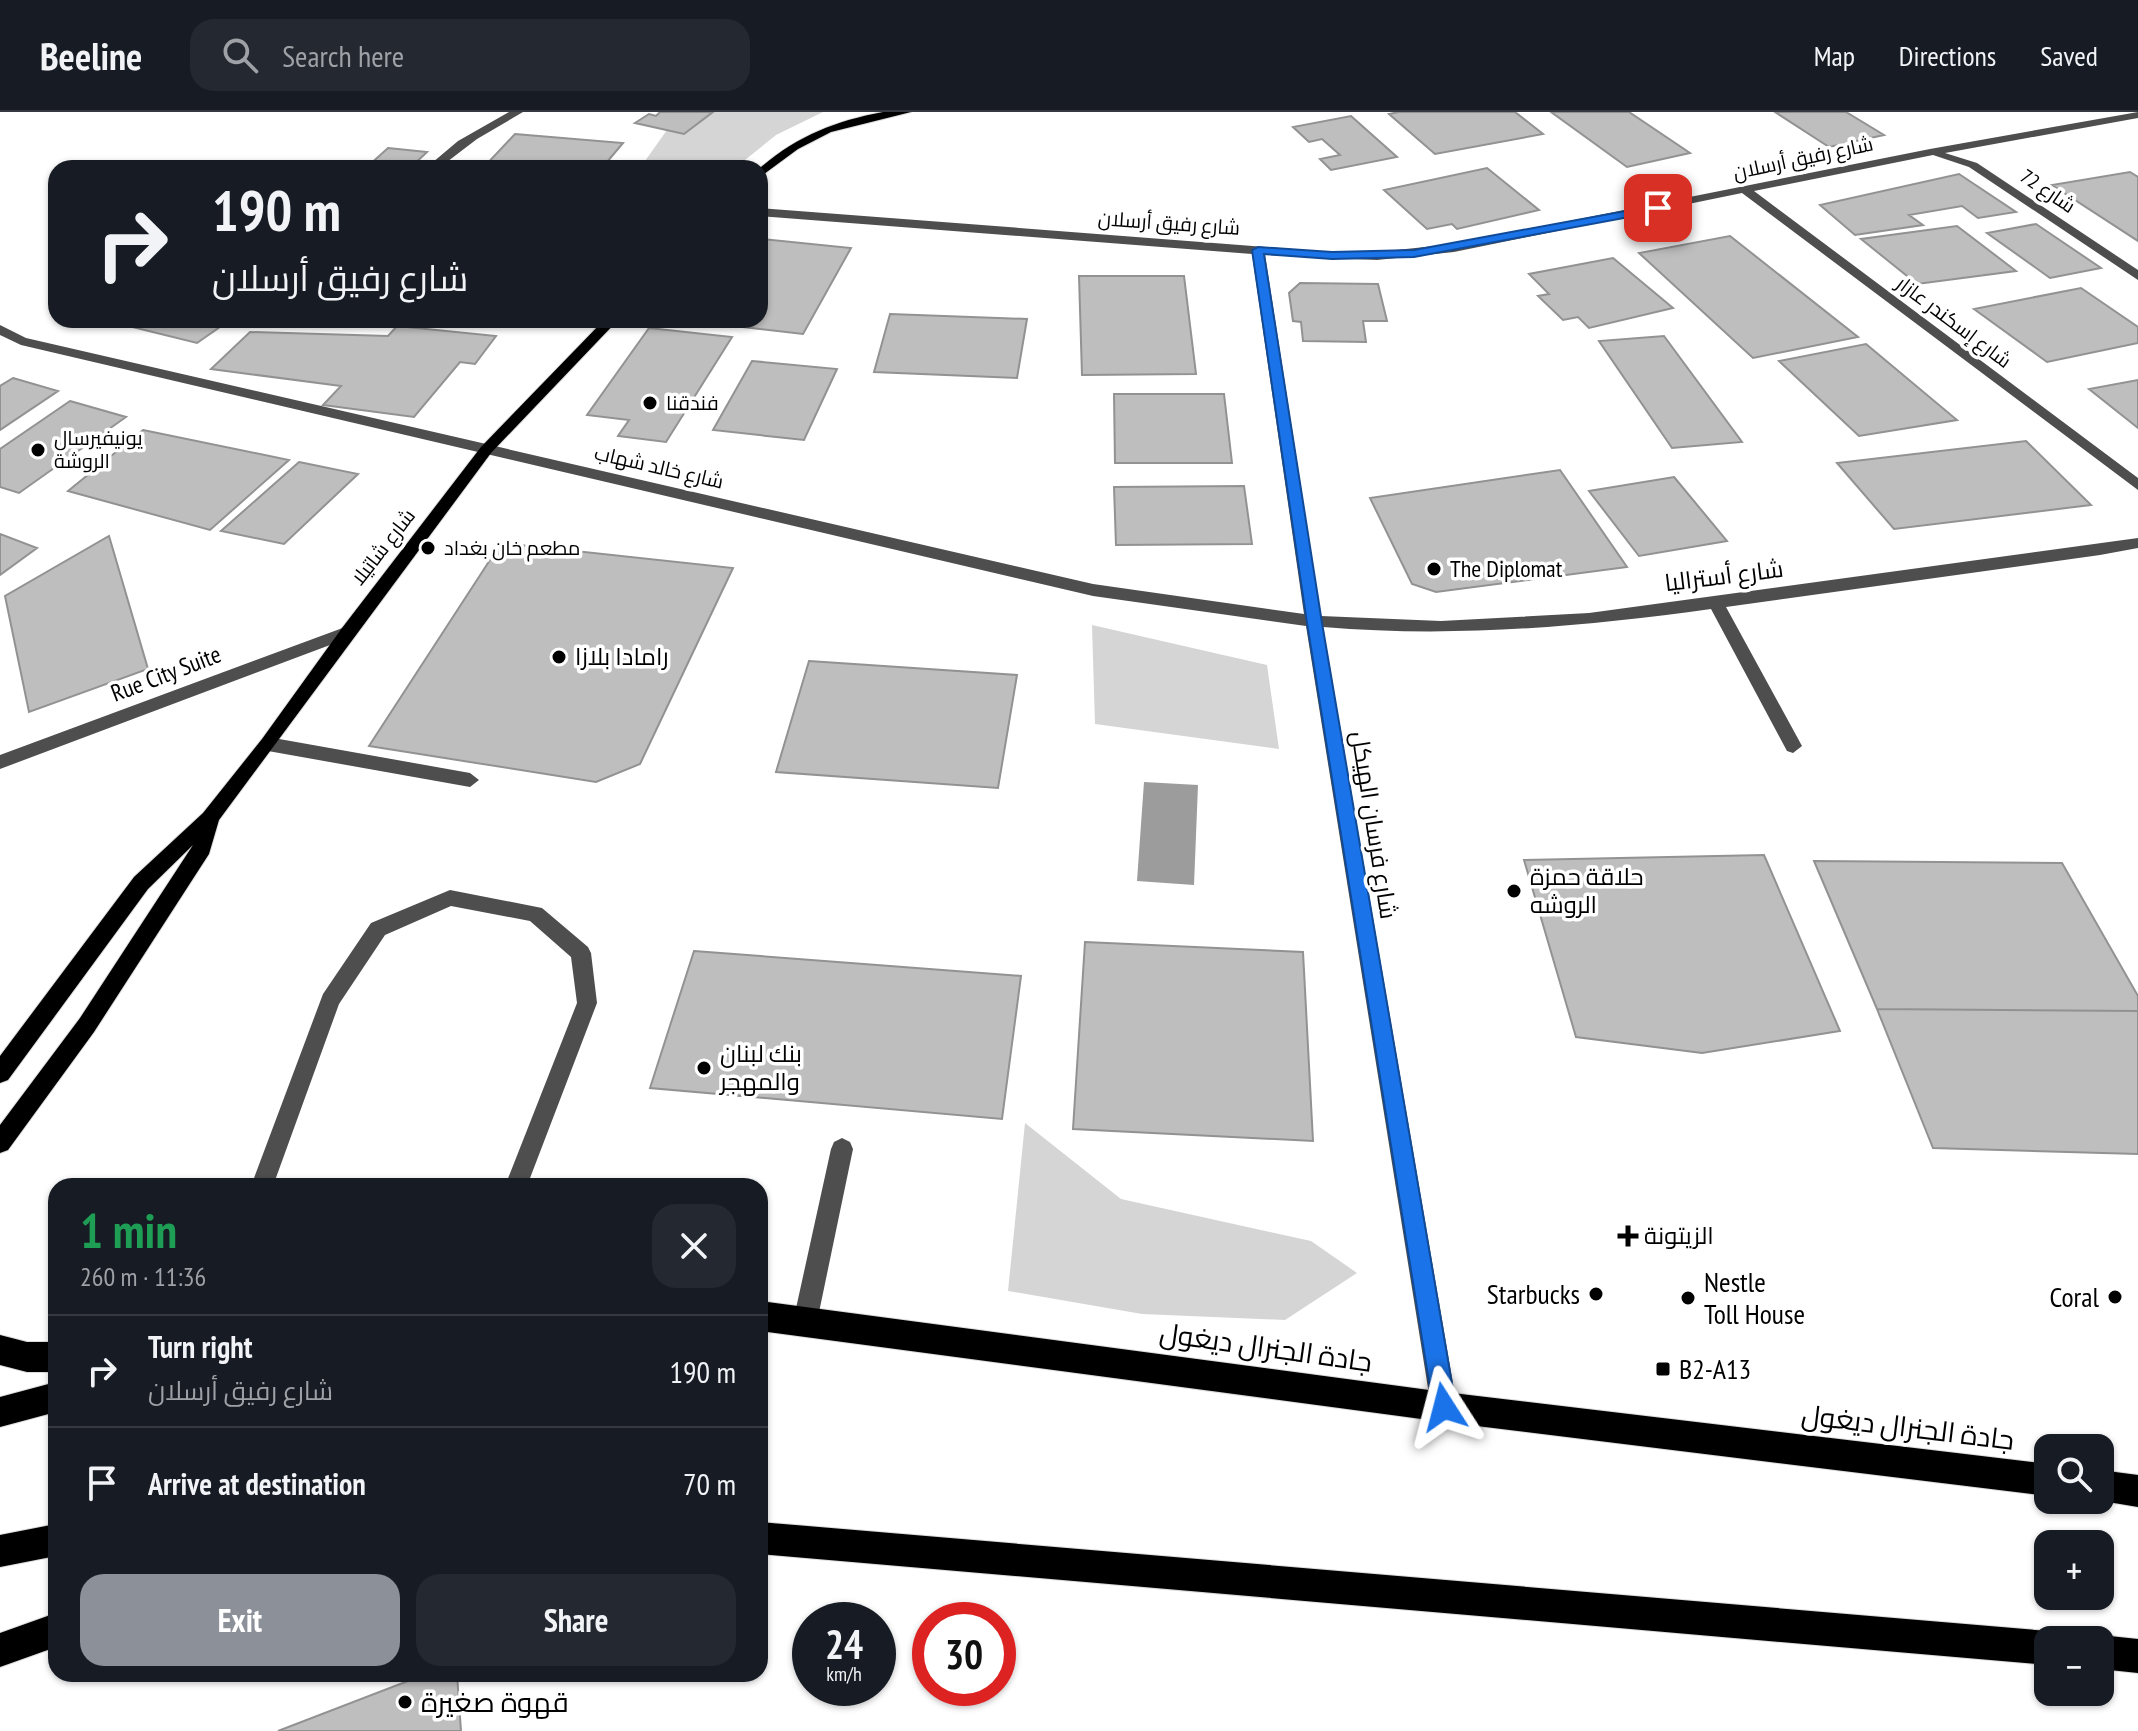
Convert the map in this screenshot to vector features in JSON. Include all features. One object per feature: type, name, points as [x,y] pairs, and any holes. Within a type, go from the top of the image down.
[{"type":"highway","name":"جادة الجنرال ديغول","points":[[768,1317],[1444,1407],[2034,1478]]},
{"type":"highway","points":[[0,1350],[27,1357],[48,1357]]},
{"type":"highway","points":[[0,1412],[48,1399]]},
{"type":"highway","points":[[2114,1488],[2138,1491]]},
{"type":"highway","points":[[768,1539],[2034,1647]]},
{"type":"highway","points":[[0,1551],[48,1542]]},
{"type":"highway","points":[[0,1650],[48,1633]]},
{"type":"highway","points":[[2114,1653],[2138,1656]]},
{"type":"main road","points":[[768,168],[806,137],[863,118],[906,112]]},
{"type":"main road","name":"شارع شاتيلا","points":[[0,1073],[141,883],[210,818],[268,744],[348,632],[486,450],[603,328]]},
{"type":"main road","name":"شارع شاتيلا","points":[[0,1143],[87,1025],[202,849],[210,818]]},
{"type":"street","points":[[441,160],[483,128],[518,112]]},
{"type":"street","name":"شارع رفيق أرسلان","points":[[768,213],[1332,256],[1414,254],[1746,191],[1930,152],[2138,115]]},
{"type":"street","name":"شارع 72","points":[[1930,152],[1950,155],[1973,165],[2138,276]]},
{"type":"street","name":"شارع إسكندر عازار","points":[[1746,191],[2138,485]]},
{"type":"street","name":"شارع فرسان الهيكل","points":[[1258,250],[1314,623],[1444,1407]]},
{"type":"street","name":"شارع خالد شهاب","points":[[0,329],[15,344],[545,461],[1093,590],[1314,623]]},
{"type":"street","name":"شارع أستراليا","points":[[1314,623],[1456,626],[1540,622],[1715,602],[2138,543]]},
{"type":"street","points":[[1715,602],[1793,746]]},
{"type":"street","name":"Rue City Suite","points":[[0,762],[348,632]]},
{"type":"street","points":[[268,744],[470,780]]},
{"type":"street","points":[[265,1178],[330,1000],[378,929],[450,898],[535,914],[581,953],[587,1003],[519,1178]]},
{"type":"street","points":[[805,1322],[842,1149]]},
{"type":"shaded area","points":[[713,112],[823,112],[776,135],[745,160],[646,160],[667,130],[684,134]]},
{"type":"shaded area","points":[[1092,625],[1267,665],[1279,749],[1095,724]]},
{"type":"shaded area","points":[[1144,782],[1198,785],[1194,885],[1137,881]]},
{"type":"shaded area","points":[[1025,1123],[1121,1199],[1311,1241],[1357,1273],[1285,1320],[1142,1314],[1008,1291]]},
{"type":"building","points":[[660,112],[713,112],[684,134],[635,123],[649,114],[656,116]]},
{"type":"building","points":[[1515,112],[1543,134],[1435,154],[1389,114]]},
{"type":"building","points":[[1551,112],[1629,112],[1690,153],[1627,167]]},
{"type":"building","points":[[1775,112],[1846,112],[1884,135],[1829,147]]},
{"type":"building","points":[[1351,116],[1397,157],[1331,170],[1320,159],[1340,155],[1322,139],[1309,142],[1293,127]]},
{"type":"building","points":[[515,134],[623,143],[609,160],[491,160]]},
{"type":"building","points":[[388,148],[427,152],[418,160],[375,160]]},
{"type":"building","points":[[1487,168],[1539,210],[1457,229],[1452,224],[1427,229],[1384,190]]},
{"type":"building","points":[[2130,172],[2138,177],[2138,241],[2052,185]]},
{"type":"building","points":[[1959,174],[2016,212],[1978,218],[1962,206],[1909,215],[1923,225],[1855,235],[1820,205]]},
{"type":"building","points":[[2036,224],[2101,268],[2050,278],[1987,233]]},
{"type":"building","points":[[1957,226],[2016,271],[1917,284],[1861,239]]},
{"type":"building","points":[[1730,236],[1858,337],[1753,358],[1639,253]]},
{"type":"building","points":[[768,240],[851,248],[803,334],[751,328],[768,328]]},
{"type":"building","points":[[1613,258],[1673,308],[1589,328],[1578,317],[1563,320],[1538,296],[1549,294],[1529,274]]},
{"type":"building","points":[[1079,276],[1184,276],[1196,374],[1082,375]]},
{"type":"building","points":[[1300,283],[1378,284],[1387,321],[1363,321],[1366,342],[1303,341],[1301,322],[1293,321],[1289,293]]},
{"type":"building","points":[[2081,288],[2138,327],[2138,343],[2047,362],[1974,309]]},
{"type":"building","points":[[890,314],[1027,319],[1017,378],[874,372]]},
{"type":"building","points":[[136,328],[219,328],[197,343]]},
{"type":"building","points":[[395,328],[417,328],[496,336],[475,364],[460,362],[414,417],[323,405],[341,386],[211,369],[250,332],[388,336]]},
{"type":"building","points":[[649,328],[732,337],[666,442],[618,436],[629,420],[587,415]]},
{"type":"building","points":[[1664,336],[1742,442],[1672,448],[1599,341]]},
{"type":"building","points":[[1866,344],[1957,420],[1859,436],[1779,361]]},
{"type":"building","points":[[752,361],[837,369],[804,440],[713,430]]},
{"type":"building","points":[[13,378],[58,391],[0,430],[0,386]]},
{"type":"building","points":[[2138,380],[2138,428],[2089,389]]},
{"type":"building","points":[[1114,394],[1224,394],[1232,463],[1115,463]]},
{"type":"building","points":[[70,401],[126,417],[19,493],[0,487],[0,449]]},
{"type":"building","points":[[143,430],[289,460],[210,530],[68,491]]},
{"type":"building","points":[[2026,441],[2091,505],[1894,529],[1837,463]]},
{"type":"building","points":[[299,462],[358,474],[284,544],[221,531]]},
{"type":"building","points":[[1560,470],[1627,567],[1436,592],[1412,584],[1370,498]]},
{"type":"building","points":[[1674,477],[1727,541],[1639,556],[1589,491]]},
{"type":"building","points":[[1244,486],[1252,544],[1116,545],[1114,487]]},
{"type":"building","points":[[0,534],[37,548],[0,575]]},
{"type":"building","points":[[109,536],[148,669],[29,712],[5,596]]},
{"type":"building","name":"رامادا بلازا","points":[[501,543],[733,568],[640,764],[596,782],[369,746]]},
{"type":"building","points":[[809,661],[1017,675],[998,788],[776,772]]},
{"type":"building","points":[[1764,855],[1840,1031],[1702,1053],[1576,1037],[1524,860]]},
{"type":"building","points":[[1814,861],[2062,863],[2138,996],[2138,1011],[1877,1009]]},
{"type":"building","points":[[1085,942],[1303,952],[1313,1141],[1073,1129]]},
{"type":"building","points":[[694,951],[1021,976],[1002,1119],[650,1088]]},
{"type":"building","points":[[1877,1009],[2138,1011],[2138,1154],[1933,1148]]},
{"type":"building","name":"قهوة صغيرة","points":[[405,1682],[458,1682],[461,1731],[278,1731]]},
{"type":"place","name":"فندقنا","points":[[650,403]]},
{"type":"place","name":"يونيفيرسال الروشة","points":[[38,450]]},
{"type":"place","name":"مطعم خان بغداد","points":[[428,548]]},
{"type":"place","name":"The Diplomat","points":[[1434,569]]},
{"type":"place","name":"رامادا بلازا","points":[[559,657]]},
{"type":"place","name":"حلاقة حمزة الروشه","points":[[1514,891]]},
{"type":"place","name":"بنك لبنان والمهجر","points":[[704,1068]]},
{"type":"place","name":"الزيتونة","points":[[1628,1236]]},
{"type":"place","name":"Starbucks","points":[[1596,1294]]},
{"type":"place","name":"Coral","points":[[2115,1297]]},
{"type":"place","name":"Nestle Toll House","points":[[1688,1298]]},
{"type":"place","name":"B2-A13","points":[[1663,1369]]},
{"type":"place","name":"قهوة صغيرة","points":[[405,1702]]},
{"type":"route","points":[[1444,1407],[1314,623],[1258,250],[1332,256],[1414,254],[1658,208]]}]
